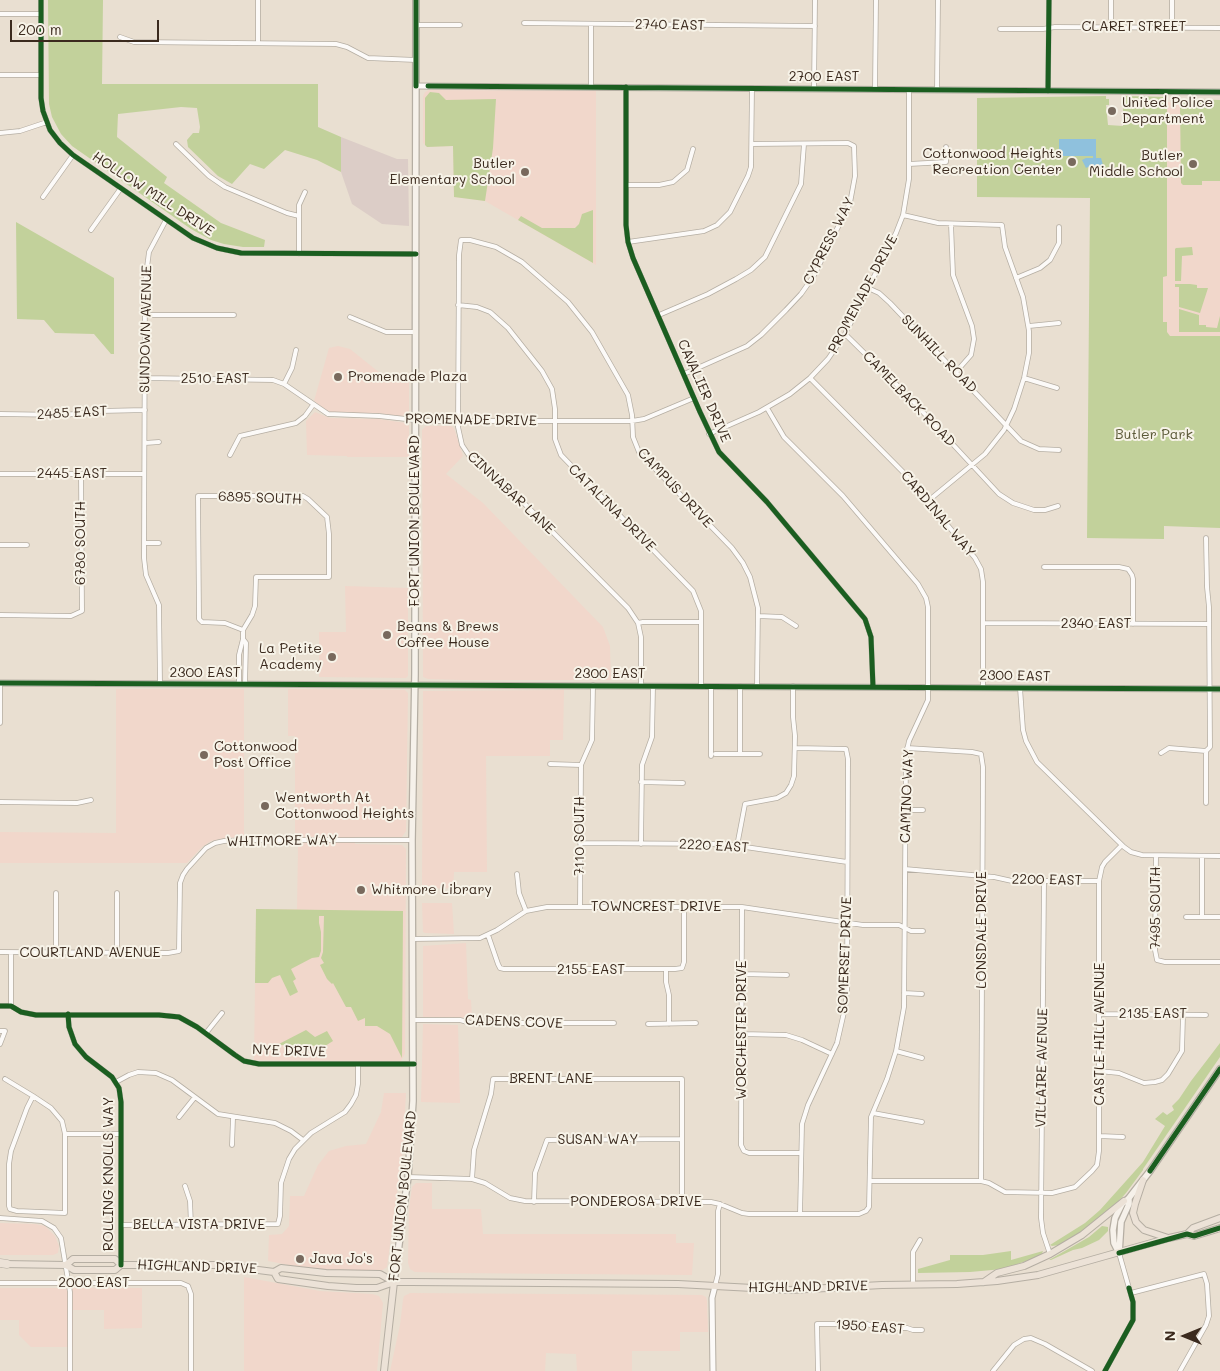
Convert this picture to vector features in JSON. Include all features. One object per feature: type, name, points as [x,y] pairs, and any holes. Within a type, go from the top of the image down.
[{"type":"main road","name":"FORT UNION BOULEVARD","points":[[384,1371],[408,1177],[414,1064],[412,840],[415,684],[416,0]]},
{"type":"main road","points":[[983,1283],[997,1273],[1024,1266],[1050,1254],[1082,1235],[1126,1200],[1143,1180],[1220,1069]]},
{"type":"main road","points":[[1143,1180],[1133,1213],[1136,1222],[1144,1230],[1169,1238]]},
{"type":"main road","points":[[1120,1253],[1121,1222],[1129,1204],[1126,1200]]},
{"type":"main road","name":"HIGHLAND DRIVE","points":[[1187,1234],[1192,1228],[1220,1218]]},
{"type":"main road","name":"HIGHLAND DRIVE","points":[[274,1272],[278,1279],[328,1286],[378,1288],[394,1282],[638,1284],[790,1290],[913,1284],[983,1283],[1038,1275],[1169,1238],[1187,1234],[1194,1236],[1220,1228]]},
{"type":"main road","name":"HIGHLAND DRIVE","points":[[66,1265],[73,1259],[115,1259],[121,1264],[219,1265],[274,1272],[281,1268],[326,1273],[380,1274],[394,1282]]},
{"type":"main road","name":"HIGHLAND DRIVE","points":[[2,1264],[66,1265],[74,1270],[115,1270],[121,1264]]},
{"type":"street","name":"HOLLOW MILL DRIVE","points":[[41,0],[41,98],[47,122],[60,143],[73,154],[166,220],[193,238],[223,250],[241,253],[416,254]]},
{"type":"street","points":[[258,0],[258,43]]},
{"type":"street","points":[[814,89],[815,0]]},
{"type":"street","points":[[875,89],[876,0]]},
{"type":"street","points":[[937,90],[938,0]]},
{"type":"street","points":[[1048,91],[1049,0]]},
{"type":"street","points":[[1111,0],[1111,27]]},
{"type":"street","points":[[1172,0],[1172,27]]},
{"type":"street","points":[[0,14],[41,14]]},
{"type":"street","name":"2740 EAST","points":[[524,23],[815,26]]},
{"type":"street","points":[[416,24],[460,25]]},
{"type":"street","points":[[591,24],[591,86]]},
{"type":"street","name":"CLARET STREET","points":[[1000,29],[1220,28]]},
{"type":"street","points":[[120,37],[134,42],[336,44],[346,46],[368,58],[416,60]]},
{"type":"street","points":[[0,75],[41,75]]},
{"type":"street","name":"2700 EAST","points":[[416,86],[1220,92]]},
{"type":"street","name":"CAVALIER DRIVE","points":[[626,87],[626,225],[628,242],[633,258],[719,452],[767,502],[865,619],[872,637],[872,687]]},
{"type":"street","points":[[628,242],[700,233],[717,225],[730,212],[748,176],[751,163],[752,88]]},
{"type":"street","name":"PROMENADE DRIVE","points":[[710,434],[766,408],[790,394],[810,378],[831,355],[844,334],[896,233],[903,215],[908,188],[909,90]]},
{"type":"street","points":[[0,132],[20,131],[47,122]]},
{"type":"street","name":"CYPRESS WAY","points":[[684,374],[731,354],[753,342],[798,297],[819,268],[850,203],[855,184],[856,153],[854,146],[848,143],[752,144]]},
{"type":"street","points":[[176,144],[209,176],[225,187],[287,213],[299,216]]},
{"type":"street","points":[[658,315],[732,281],[751,270],[765,256],[802,184],[804,144]]},
{"type":"street","points":[[909,164],[946,162],[946,147]]},
{"type":"street","points":[[626,185],[659,185],[672,182],[687,170],[693,149]]},
{"type":"street","points":[[43,197],[73,154]]},
{"type":"street","points":[[91,230],[121,188]]},
{"type":"street","points":[[299,254],[299,205],[305,192]]},
{"type":"street","points":[[903,215],[932,222],[951,224],[1002,225],[1005,247],[1024,302],[1029,326],[1029,352],[1024,378],[1014,409],[1006,425],[992,446],[928,501]]},
{"type":"street","name":"SUNDOWN AVENUE","points":[[160,684],[159,605],[146,575],[144,543],[145,315],[147,262],[153,243],[166,220]]},
{"type":"street","points":[[951,224],[952,275],[972,326],[974,339],[971,355],[956,372]]},
{"type":"street","points":[[1016,278],[1040,268],[1050,260],[1059,243],[1059,228]]},
{"type":"street","name":"CINNABAR LANE","points":[[461,240],[458,255],[458,432],[462,445],[470,457],[498,477],[628,608],[638,623],[641,641],[641,686]]},
{"type":"street","name":"CAMPUS DRIVE","points":[[461,240],[486,244],[515,257],[568,302],[592,332],[625,388],[631,404],[634,443],[643,458],[723,539],[743,563],[754,586],[758,616],[757,686]]},
{"type":"street","name":"SUNHILL ROAD","points":[[868,288],[879,293],[890,303],[1021,441],[1039,449],[1059,450]]},
{"type":"street","name":"CATALINA DRIVE","points":[[458,305],[484,309],[494,314],[505,324],[542,371],[550,385],[554,402],[556,443],[564,460],[694,591],[700,604],[701,686]]},
{"type":"street","points":[[145,315],[234,315]]},
{"type":"street","points":[[350,317],[386,332],[416,332]]},
{"type":"street","points":[[1029,326],[1059,323]]},
{"type":"street","name":"CAMELBACK ROAD","points":[[844,334],[908,396],[999,494],[1013,504],[1034,510],[1045,510],[1058,506]]},
{"type":"street","points":[[284,384],[292,368],[296,350]]},
{"type":"street","name":"2510 EAST","points":[[145,378],[266,379],[284,384]]},
{"type":"street","name":"CARDINAL WAY","points":[[810,378],[903,472],[978,563],[983,582],[983,687]]},
{"type":"street","points":[[1024,378],[1057,388]]},
{"type":"street","name":"PROMENADE DRIVE","points":[[284,384],[322,411],[333,415],[379,416],[415,420],[632,421],[644,419],[694,398]]},
{"type":"street","points":[[230,455],[240,436],[296,423],[300,421],[313,405]]},
{"type":"street","name":"CAMINO WAY","points":[[766,408],[784,437],[849,502],[922,591],[927,603],[928,687],[926,706],[907,748],[902,1023],[896,1051],[873,1112],[870,1127],[869,1207],[866,1211]]},
{"type":"street","name":"2485 EAST","points":[[0,414],[65,415],[101,411],[145,410]]},
{"type":"street","points":[[144,442],[159,442]]},
{"type":"street","name":"2445 EAST","points":[[0,474],[144,474]]},
{"type":"street","name":"6780 SOUTH","points":[[0,616],[70,616],[82,611],[82,474]]},
{"type":"street","name":"6895 SOUTH","points":[[239,684],[243,630],[255,606],[256,577],[329,577],[327,517],[303,496],[198,496],[199,619],[202,622],[225,623],[243,630]]},
{"type":"street","points":[[1206,538],[1210,689],[1210,747],[1206,751],[1206,803]]},
{"type":"street","points":[[144,543],[159,543]]},
{"type":"street","points":[[0,545],[27,545]]},
{"type":"street","points":[[1044,567],[1124,568],[1130,571],[1132,575],[1133,624]]},
{"type":"street","points":[[758,616],[782,617],[796,626]]},
{"type":"street","points":[[638,623],[701,622]]},
{"type":"street","name":"2340 EAST","points":[[983,623],[1209,624]]},
{"type":"street","name":"6895 SOUTH","points":[[243,639],[246,643],[245,684]]},
{"type":"street","points":[[0,684],[0,723]]},
{"type":"street","name":"2300 EAST","points":[[0,684],[415,684],[1220,689]]},
{"type":"street","points":[[550,764],[581,764],[592,740],[593,685]]},
{"type":"street","points":[[641,844],[642,765],[652,737],[653,686]]},
{"type":"street","points":[[711,686],[713,755],[760,754]]},
{"type":"street","points":[[740,686],[740,754]]},
{"type":"street","points":[[737,846],[745,804],[777,798],[786,793],[791,785],[794,776],[793,686]]},
{"type":"street","points":[[1020,688],[1023,730],[1026,741],[1037,762],[1122,845],[1136,854],[1156,856],[1220,856]]},
{"type":"street","name":"SOMERSET DRIVE","points":[[794,748],[846,749],[848,759],[846,1008],[832,1054],[805,1114],[801,1134],[800,1214]]},
{"type":"street","name":"LONSDALE DRIVE","points":[[907,748],[981,754],[983,767],[981,1181]]},
{"type":"street","points":[[1160,753],[1169,748],[1206,751]]},
{"type":"street","name":"7110 SOUTH","points":[[580,907],[581,764]]},
{"type":"street","points":[[641,782],[683,783]]},
{"type":"street","points":[[0,802],[77,803],[91,800]]},
{"type":"street","points":[[905,810],[923,810]]},
{"type":"street","name":"WHITMORE WAY","points":[[179,951],[180,883],[187,869],[206,848],[215,843],[248,840],[412,840]]},
{"type":"street","name":"2220 EAST","points":[[580,843],[716,844],[847,862]]},
{"type":"street","name":"CASTLE HILL AVENUE","points":[[981,1181],[989,1183],[1005,1192],[1052,1193],[1068,1190],[1075,1187],[1092,1171],[1099,1158],[1099,881],[1105,862],[1122,845]]},
{"type":"street","name":"7495 SOUTH","points":[[1156,856],[1155,950],[1157,960],[1165,962],[1220,962]]},
{"type":"street","points":[[1202,856],[1202,917]]},
{"type":"street","name":"2200 EAST","points":[[905,869],[1012,881],[1099,881]]},
{"type":"street","points":[[517,874],[519,893],[526,911]]},
{"type":"street","name":"VILLAIRE AVENUE","points":[[1044,881],[1041,1225],[1050,1254]]},
{"type":"street","points":[[56,893],[56,953]]},
{"type":"street","points":[[117,893],[117,953]]},
{"type":"street","name":"TOWNCREST DRIVE","points":[[414,939],[470,939],[488,935],[526,911],[547,907],[742,908],[847,922],[899,925],[911,931],[922,931]]},
{"type":"street","name":"2155 EAST","points":[[488,935],[500,968],[511,970],[666,970],[682,968],[684,962],[684,907]]},
{"type":"street","name":"WORCHESTER DRIVE","points":[[742,908],[741,1145],[744,1151],[755,1153],[801,1153]]},
{"type":"street","points":[[1186,917],[1220,917]]},
{"type":"street","name":"COURTLAND AVENUE","points":[[0,952],[168,953],[179,951]]},
{"type":"street","points":[[11,953],[11,1006]]},
{"type":"street","points":[[666,970],[669,995],[669,1024]]},
{"type":"street","points":[[742,974],[787,975]]},
{"type":"street","points":[[904,993],[922,994]]},
{"type":"street","name":"NYE DRIVE","points":[[0,1006],[11,1006],[27,1014],[168,1015],[189,1021],[235,1056],[253,1063],[414,1064]]},
{"type":"street","points":[[206,1033],[222,1013]]},
{"type":"street","name":"ROLLING KNOLLS WAY","points":[[68,1014],[71,1036],[80,1051],[108,1073],[116,1082],[121,1102],[121,1264]]},
{"type":"street","name":"2135 EAST","points":[[1100,1014],[1206,1015]]},
{"type":"street","points":[[1099,1071],[1119,1073],[1144,1083],[1162,1080],[1168,1074],[1182,1051],[1183,1015]]},
{"type":"street","name":"CADENS COVE","points":[[414,1020],[460,1020],[471,1023],[614,1023]]},
{"type":"street","points":[[648,1024],[696,1024]]},
{"type":"street","points":[[0,1031],[5,1031],[0,1044]]},
{"type":"street","points":[[742,1034],[786,1035],[832,1054]]},
{"type":"street","points":[[896,1051],[922,1058]]},
{"type":"street","points":[[116,1082],[138,1072],[156,1072],[172,1080],[218,1114],[233,1118],[275,1123],[303,1140],[319,1126],[345,1112],[351,1104],[357,1089],[358,1064]]},
{"type":"street","name":"BRENT LANE","points":[[472,1179],[474,1150],[491,1094],[493,1079],[682,1078],[682,1140]]},
{"type":"street","points":[[5,1079],[33,1096],[55,1112],[64,1126],[66,1134],[65,1213],[17,1211],[10,1208],[8,1202],[10,1150],[33,1096]]},
{"type":"street","points":[[179,1117],[195,1097]]},
{"type":"street","points":[[873,1112],[922,1122]]},
{"type":"street","points":[[232,1145],[233,1118]]},
{"type":"street","points":[[66,1134],[120,1134]]},
{"type":"street","points":[[1099,1136],[1123,1137]]},
{"type":"street","name":"BELLA VISTA DRIVE","points":[[121,1225],[278,1224],[285,1170],[295,1149],[303,1140]]},
{"type":"street","name":"SUSAN WAY","points":[[534,1202],[535,1173],[547,1140],[682,1140]]},
{"type":"street","points":[[682,1140],[682,1202]]},
{"type":"street","name":"PONDEROSA DRIVE","points":[[408,1177],[472,1179],[485,1183],[518,1201],[720,1204],[742,1213],[860,1214],[866,1211]]},
{"type":"street","points":[[870,1181],[981,1181]]},
{"type":"street","points":[[185,1186],[189,1192],[191,1225]]},
{"type":"street","points":[[713,1371],[712,1298],[718,1274],[718,1211],[720,1204]]},
{"type":"street","points":[[0,1218],[48,1223],[61,1238],[70,1292],[70,1371]]},
{"type":"street","points":[[913,1284],[913,1252],[920,1240]]},
{"type":"street","points":[[1105,1371],[1133,1320],[1133,1302],[1120,1253]]},
{"type":"street","points":[[1131,1293],[1204,1274],[1207,1284],[1209,1316],[1206,1325],[1180,1371]]},
{"type":"street","name":"2000 EAST","points":[[0,1283],[181,1283],[188,1286],[191,1294],[191,1371]]},
{"type":"street","name":"1950 EAST","points":[[818,1371],[817,1324],[867,1324],[879,1328],[922,1330]]},
{"type":"street","points":[[992,1371],[1014,1345],[1024,1339],[1031,1338],[1092,1371]]},
{"type":"shaded area","name":"Butler Elementary School","points":[[429,90],[596,91],[596,265],[485,201],[454,197],[453,146],[427,147],[423,143],[423,96]]},
{"type":"shaded area","name":"Butler Middle School","points":[[1167,102],[1220,103],[1220,336],[1169,336],[1167,322],[1163,322],[1163,276],[1167,276]]},
{"type":"shaded area","points":[[341,137],[397,159],[408,159],[409,226],[382,224],[352,204],[341,172]]},
{"type":"shaded area","points":[[338,346],[350,349],[380,373],[409,373],[409,411],[407,415],[403,417],[378,413],[333,413],[314,401],[329,348]]},
{"type":"shaded area","points":[[315,412],[330,418],[379,419],[406,423],[409,426],[409,457],[307,455],[306,421]]},
{"type":"shaded area","points":[[426,426],[450,426],[454,428],[463,456],[446,474],[483,503],[603,627],[610,646],[611,680],[462,680],[428,679],[423,677],[422,430]]},
{"type":"shaded area","points":[[345,586],[408,588],[408,676],[406,678],[319,677],[319,632],[346,632]]},
{"type":"shaded area","points":[[116,689],[244,689],[244,837],[211,841],[202,847],[187,863],[0,863],[0,832],[116,833]]},
{"type":"shaded area","points":[[288,689],[405,690],[408,693],[406,831],[402,837],[355,837],[355,844],[402,845],[406,849],[405,1054],[401,1061],[254,1060],[256,909],[297,909],[298,847],[297,836],[295,836],[295,736],[288,736]]},
{"type":"shaded area","points":[[564,690],[563,740],[550,740],[550,756],[486,756],[487,872],[454,872],[453,888],[422,889],[423,691]]},
{"type":"shaded area","points":[[422,903],[452,903],[454,934],[423,932]]},
{"type":"shaded area","points":[[466,943],[468,999],[471,1000],[472,1018],[423,1017],[423,946]]},
{"type":"shaded area","points":[[423,1024],[458,1025],[460,1103],[421,1102]]},
{"type":"shaded area","points":[[384,1093],[406,1093],[403,1148],[387,1267],[380,1272],[299,1267],[268,1261],[269,1235],[282,1234],[289,1226],[290,1196],[304,1196],[318,1165],[329,1151],[346,1146],[366,1144],[381,1112]]},
{"type":"shaded area","points":[[416,1183],[432,1183],[432,1209],[481,1209],[483,1234],[676,1234],[676,1243],[694,1243],[692,1275],[415,1272],[410,1269],[408,1263],[409,1209],[412,1187]]},
{"type":"shaded area","points":[[0,1223],[45,1226],[55,1236],[59,1246],[58,1253],[53,1255],[0,1255]]},
{"type":"shaded area","points":[[244,1277],[320,1291],[379,1296],[383,1303],[377,1371],[244,1371]]},
{"type":"shaded area","points":[[0,1288],[142,1288],[142,1328],[104,1329],[104,1310],[73,1310],[73,1347],[31,1347],[19,1335],[19,1320],[0,1320]]},
{"type":"shaded area","points":[[410,1293],[702,1295],[706,1297],[707,1301],[708,1332],[680,1332],[680,1351],[632,1351],[632,1371],[577,1371],[576,1354],[546,1353],[545,1371],[390,1371],[404,1296]]},
{"type":"green space","points":[[48,0],[103,0],[102,84],[318,84],[318,127],[341,137],[341,172],[317,160],[285,150],[264,169],[250,164],[232,184],[218,176],[188,147],[187,140],[193,133],[199,133],[197,108],[181,107],[118,114],[117,137],[167,177],[164,183],[221,223],[265,240],[264,247],[243,247],[224,244],[211,240],[191,229],[72,146],[61,134],[52,117],[49,104]]},
{"type":"green space","points":[[430,92],[439,93],[446,100],[496,99],[493,148],[485,201],[454,197],[453,146],[427,147],[425,145],[425,98]]},
{"type":"green space","name":"Butler Park","points":[[1106,96],[1106,99],[1109,99],[1109,105],[1106,105],[1108,125],[1123,126],[1122,99],[1124,99],[1124,96],[1167,97],[1167,276],[1163,277],[1163,322],[1167,322],[1167,332],[1170,336],[1220,336],[1220,528],[1164,526],[1164,539],[1087,538],[1090,198],[977,197],[977,98]]},
{"type":"green space","points":[[1185,99],[1220,100],[1220,181],[1202,181],[1202,185],[1183,185],[1181,183],[1180,104]]},
{"type":"green space","points":[[593,210],[593,263],[518,220],[521,216],[542,228],[575,228],[579,224],[582,214]]},
{"type":"green space","points":[[16,222],[114,278],[114,354],[111,354],[94,334],[55,333],[44,320],[17,319]]},
{"type":"green space","points":[[1192,247],[1193,255],[1182,256],[1181,281],[1175,281],[1175,249]]},
{"type":"green space","points":[[1175,284],[1190,284],[1197,285],[1197,288],[1208,288],[1200,313],[1179,307],[1179,287],[1175,287]]},
{"type":"green space","points":[[1179,309],[1199,315],[1199,325],[1206,325],[1206,327],[1217,328],[1220,316],[1220,332],[1179,332]]},
{"type":"green space","points":[[256,909],[403,911],[402,1058],[390,1034],[377,1026],[365,1026],[365,1018],[358,1021],[351,1007],[346,1007],[333,983],[327,979],[320,965],[324,963],[321,958],[323,952],[324,916],[319,916],[321,951],[319,957],[312,958],[291,969],[296,979],[293,981],[298,992],[290,996],[280,975],[272,978],[268,983],[255,983]]},
{"type":"green space","points":[[306,1030],[315,1037],[327,1031],[333,1041],[325,1046],[277,1045]]},
{"type":"green space","points":[[1220,1043],[1220,1057],[1126,1193],[1082,1233],[1059,1245],[1050,1245],[1085,1223],[1100,1210],[1143,1162],[1165,1126],[1155,1119],[1163,1112],[1167,1115],[1174,1110],[1172,1106]]},
{"type":"green space","points":[[1102,1226],[1108,1227],[1108,1231],[1099,1240],[1049,1260],[1089,1237]]},
{"type":"green space","points":[[1011,1251],[1011,1260],[1043,1251],[1041,1256],[1003,1269],[918,1273],[918,1269],[950,1260],[950,1255],[983,1255]]},
{"type":"water","points":[[1059,139],[1096,139],[1096,158],[1101,158],[1102,169],[1094,171],[1088,167],[1086,168],[1082,160],[1093,158],[1093,156],[1059,156]]},
{"type":"cycle path","points":[[41,0],[41,98],[43,111],[50,130],[73,155],[193,238],[217,248],[241,253],[416,254]]},
{"type":"cycle path","points":[[416,0],[416,86]]},
{"type":"cycle path","points":[[1048,91],[1049,0]]},
{"type":"cycle path","points":[[428,86],[1220,92]]},
{"type":"cycle path","points":[[626,87],[626,225],[628,242],[633,258],[719,452],[767,502],[865,619],[871,637],[873,687]]},
{"type":"cycle path","points":[[0,683],[1220,689]]},
{"type":"cycle path","points":[[0,1006],[11,1006],[21,1012],[36,1015],[159,1015],[179,1017],[197,1027],[244,1061],[259,1064],[414,1064]]},
{"type":"cycle path","points":[[68,1014],[69,1027],[75,1044],[86,1057],[112,1077],[119,1088],[121,1102],[121,1265]]},
{"type":"cycle path","points":[[1150,1171],[1220,1069]]},
{"type":"cycle path","points":[[1119,1253],[1187,1234],[1194,1236],[1220,1228]]},
{"type":"cycle path","points":[[1105,1371],[1133,1320],[1133,1302],[1129,1288]]},
{"type":"place","name":"United Police Department","points":[[1112,111]]},
{"type":"place","name":"Cottonwood Heights Recreation Center","points":[[1072,162]]},
{"type":"place","name":"Butler Middle School","points":[[1193,164]]},
{"type":"place","name":"Butler Elementary School","points":[[525,172]]},
{"type":"place","name":"Promenade Plaza","points":[[338,377]]},
{"type":"place","name":"Beans & Brews Coffee House","points":[[387,635]]},
{"type":"place","name":"La Petite Academy","points":[[332,657]]},
{"type":"place","name":"Cottonwood Post Office","points":[[204,755]]},
{"type":"place","name":"Wentworth At Cottonwood Heights","points":[[265,806]]},
{"type":"place","name":"Whitmore Library","points":[[361,890]]},
{"type":"place","name":"Java Jo's","points":[[300,1259]]}]
